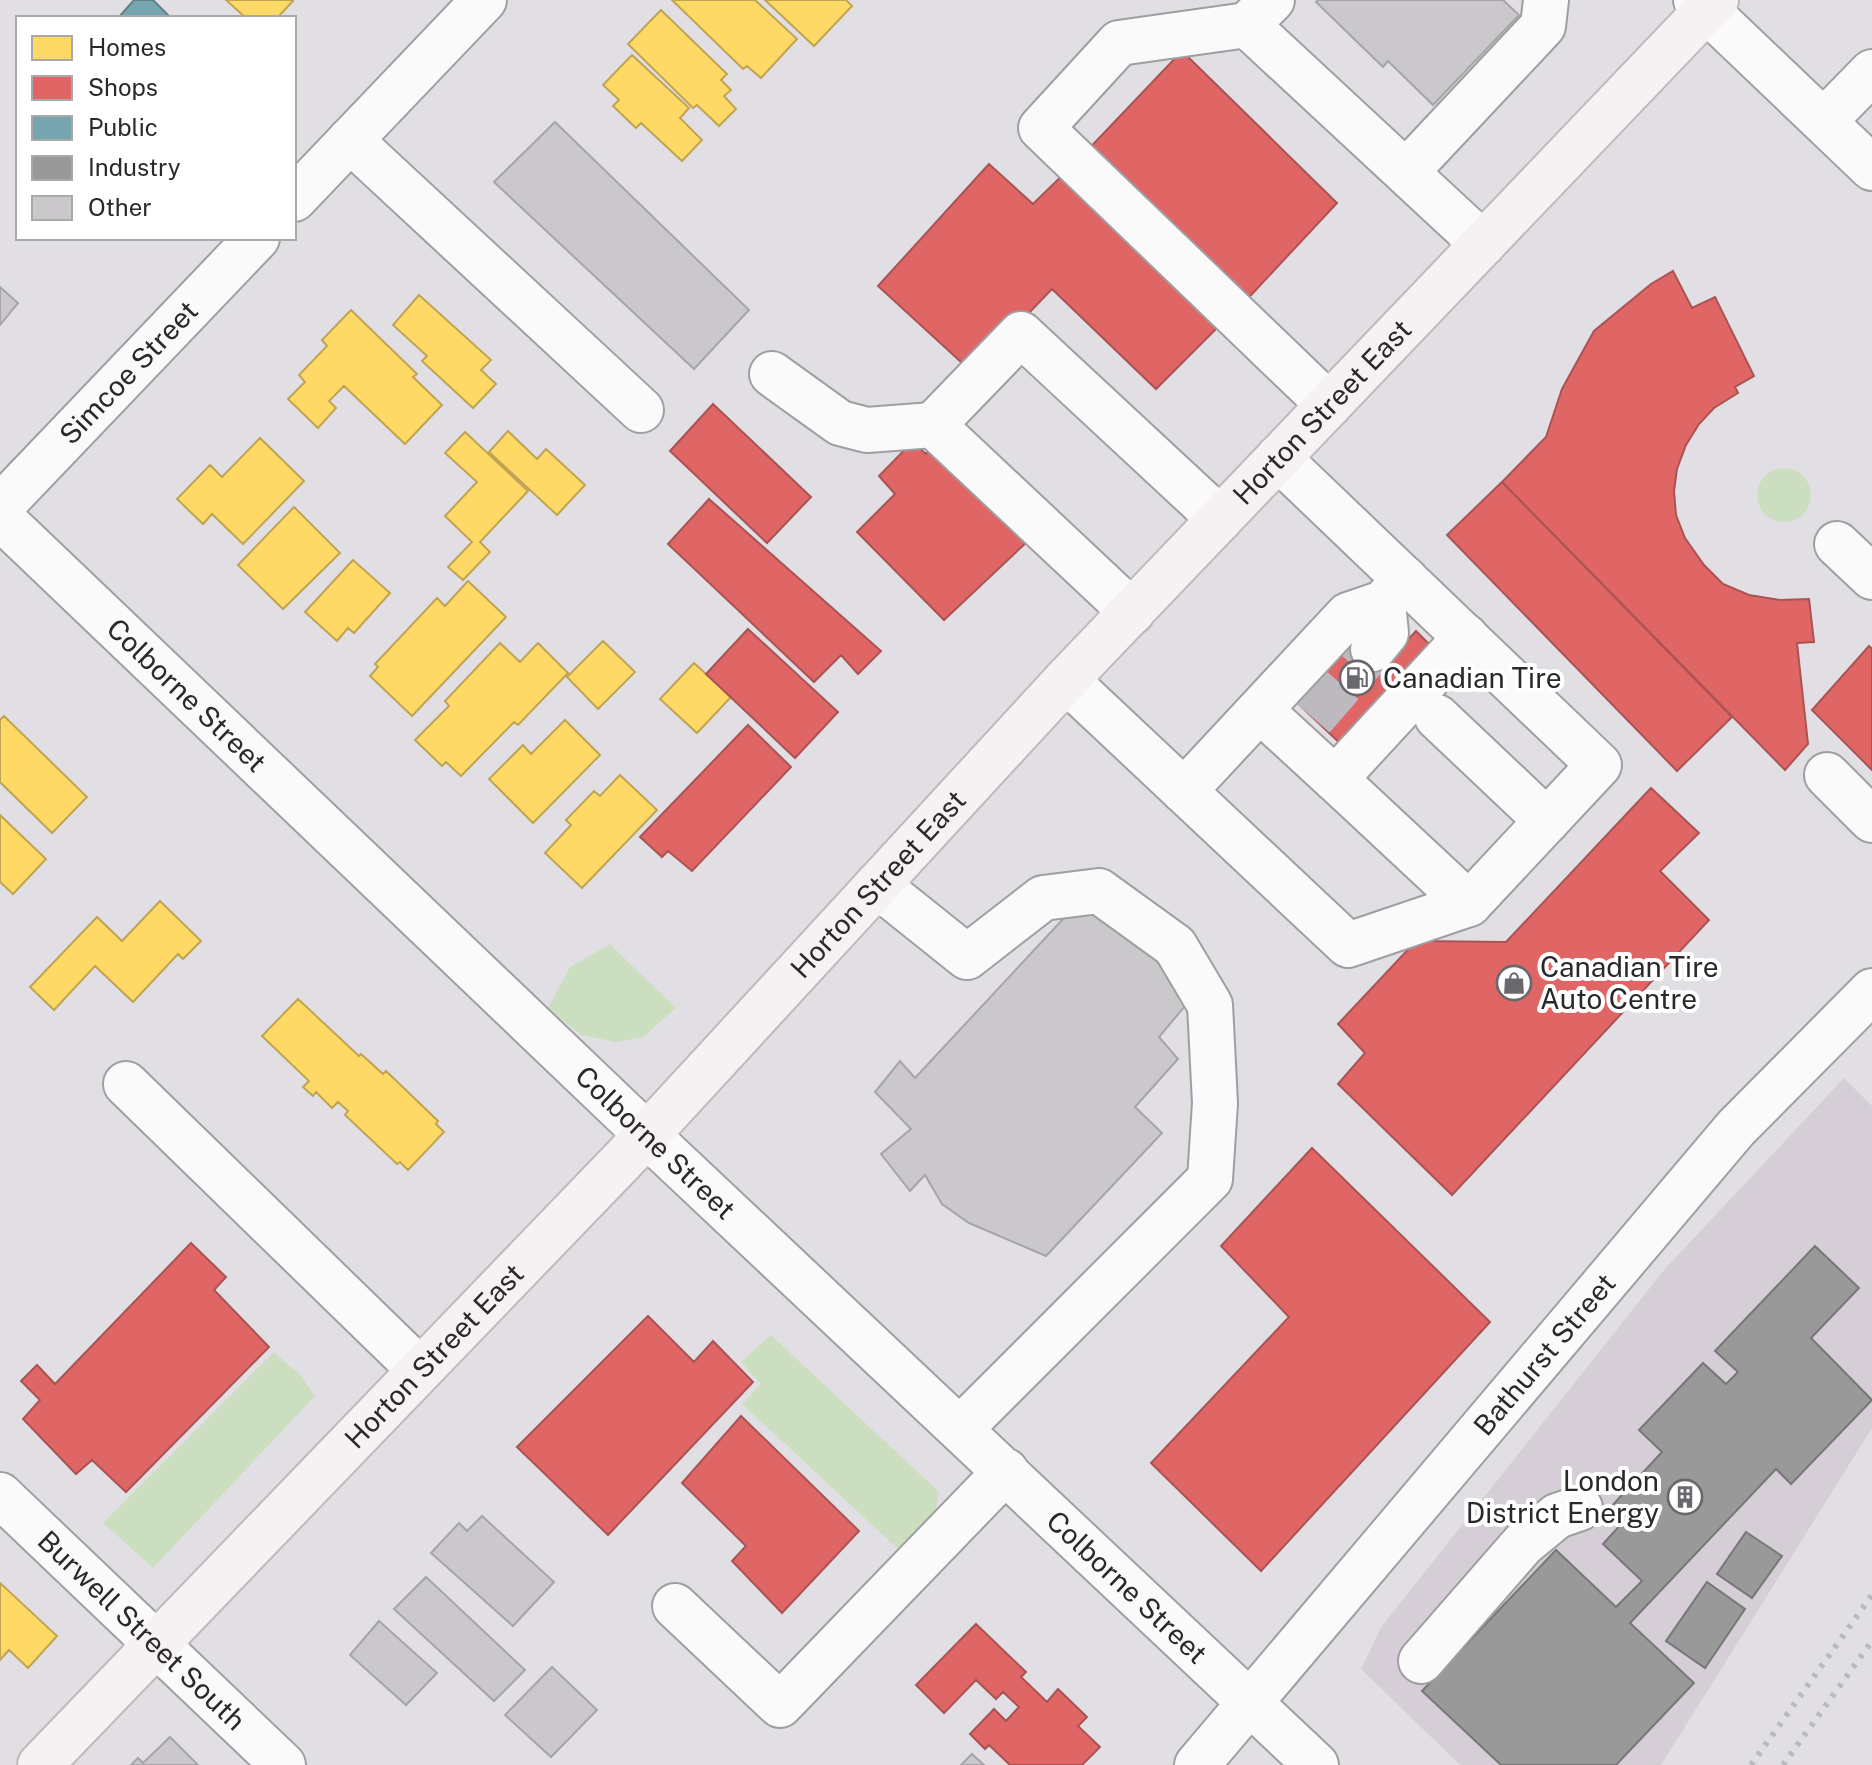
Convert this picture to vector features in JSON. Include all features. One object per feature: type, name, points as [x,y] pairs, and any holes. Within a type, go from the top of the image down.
[{"type":"main road","name":"Horton Street East","points":[[40,1765],[647,1135],[1066,680],[1483,244],[1706,3]]},
{"type":"street","points":[[296,197],[484,0]]},
{"type":"street","points":[[1406,172],[1543,26],[1546,0]]},
{"type":"street","points":[[1706,3],[1872,168]]},
{"type":"street","points":[[1329,405],[1041,128],[1119,43],[1260,13],[1406,172],[1483,244]]},
{"type":"street","points":[[1824,121],[1872,72]]},
{"type":"street","points":[[350,140],[641,410]]},
{"type":"street","name":"Simcoe Street","points":[[0,507],[255,240]]},
{"type":"street","points":[[772,374],[840,423],[867,430],[933,425],[1021,334],[1220,519]]},
{"type":"street","points":[[933,425],[1132,612]]},
{"type":"street","points":[[1066,680],[1348,945],[1469,904],[1599,765],[1466,637],[1394,591],[1278,458]]},
{"type":"street","name":"Colborne Street","points":[[0,517],[647,1135],[1316,1765]]},
{"type":"street","points":[[1837,544],[1872,577]]},
{"type":"street","points":[[1373,649],[1386,633],[1394,591]]},
{"type":"street","points":[[1184,791],[1348,615],[1394,591]]},
{"type":"street","points":[[1335,779],[1466,637]]},
{"type":"street","points":[[1260,710],[1302,729],[1335,779],[1469,904]]},
{"type":"street","points":[[1437,717],[1547,821]]},
{"type":"street","points":[[1827,775],[1872,820]]},
{"type":"street","points":[[877,885],[967,957],[1043,898],[1099,891],[1175,946],[1210,1005],[1215,1103],[1210,1179],[960,1429]]},
{"type":"street","name":"Bathurst Street","points":[[1197,1765],[1736,1128],[1872,991]]},
{"type":"street","points":[[126,1084],[420,1370]]},
{"type":"street","points":[[675,1606],[780,1705],[1006,1471]]},
{"type":"street","name":"Burwell Street South","points":[[0,1495],[283,1765]]},
{"type":"street","points":[[1421,1661],[1523,1544],[1557,1516],[1580,1508]]},
{"type":"shaded area","points":[[1844,1078],[1872,1106],[1872,1428],[1661,1765],[1460,1765],[1361,1669],[1382,1626],[1664,1270]]},
{"type":"green space","points":[[1784,468],[1803,476],[1811,495],[1803,514],[1784,522],[1765,514],[1757,495],[1765,476]]},
{"type":"green space","points":[[610,944],[676,1008],[643,1037],[616,1042],[581,1035],[548,1008],[570,967]]},
{"type":"green space","points":[[771,1335],[939,1492],[935,1512],[898,1549],[742,1404],[761,1384],[741,1362]]},
{"type":"green space","points":[[274,1352],[300,1375],[315,1396],[153,1568],[103,1523]]},
{"type":"building: Homes","points":[[226,0],[293,1],[279,16],[244,16]]},
{"type":"building: Homes","points":[[672,0],[755,0],[797,39],[761,78],[747,66],[743,69]]},
{"type":"building: Homes","points":[[765,0],[846,0],[852,6],[814,46]]},
{"type":"building: Homes","points":[[661,10],[727,74],[721,80],[731,90],[724,96],[736,109],[719,126],[697,105],[693,108],[628,44]]},
{"type":"building: Homes","points":[[632,55],[689,108],[680,118],[702,140],[682,161],[641,123],[636,128],[613,106],[619,100],[603,85]]},
{"type":"building: Homes","points":[[419,295],[491,360],[481,370],[496,384],[473,408],[422,361],[427,356],[393,325]]},
{"type":"building: Homes","points":[[351,310],[417,374],[413,377],[442,405],[405,444],[344,386],[329,401],[336,408],[318,428],[288,399],[305,382],[299,375],[327,346],[322,340]]},
{"type":"building: Homes","points":[[508,431],[537,459],[546,449],[585,485],[557,515],[489,452]]},
{"type":"building: Homes","points":[[465,432],[528,491],[480,542],[490,552],[463,580],[448,567],[472,542],[445,516],[477,482],[445,453]]},
{"type":"building: Homes","points":[[260,438],[304,481],[243,544],[212,514],[203,524],[177,499],[210,465],[222,477]]},
{"type":"building: Homes","points":[[294,507],[340,553],[283,609],[238,565]]},
{"type":"building: Homes","points":[[353,560],[390,593],[354,633],[348,628],[337,641],[305,612]]},
{"type":"building: Homes","points":[[468,581],[506,617],[412,716],[370,676],[378,667],[375,664],[437,598],[445,606]]},
{"type":"building: Homes","points":[[603,641],[635,672],[598,709],[567,677]]},
{"type":"building: Homes","points":[[500,643],[520,662],[538,643],[568,673],[518,725],[514,722],[461,776],[446,762],[442,766],[415,740],[449,706],[445,701]]},
{"type":"building: Homes","points":[[694,663],[731,697],[697,733],[660,699]]},
{"type":"building: Homes","points":[[4,716],[87,797],[52,833],[0,782],[0,720]]},
{"type":"building: Homes","points":[[565,720],[600,755],[533,823],[489,779],[523,745],[531,754]]},
{"type":"building: Homes","points":[[620,775],[657,810],[582,888],[545,853],[571,825],[566,820],[594,791],[600,796]]},
{"type":"building: Homes","points":[[0,815],[46,859],[13,894],[0,882]]},
{"type":"building: Homes","points":[[160,901],[201,941],[183,959],[178,954],[133,1002],[95,966],[54,1010],[30,987],[97,917],[122,941]]},
{"type":"building: Homes","points":[[298,999],[359,1056],[361,1054],[383,1074],[386,1071],[438,1121],[436,1124],[444,1132],[408,1170],[400,1162],[397,1164],[345,1115],[348,1111],[338,1102],[332,1108],[316,1092],[313,1096],[303,1087],[309,1081],[262,1036]]},
{"type":"building: Homes","points":[[0,1583],[57,1636],[28,1668],[9,1650],[0,1660]]},
{"type":"building: Shops","points":[[1182,51],[1337,203],[1239,308],[1082,156]]},
{"type":"building: Shops","points":[[989,164],[1033,204],[1072,166],[1226,319],[1156,389],[1052,289],[972,372],[878,286]]},
{"type":"building: Shops","points":[[1673,271],[1692,308],[1715,297],[1754,376],[1735,387],[1738,393],[1714,408],[1686,445],[1677,469],[1674,491],[1676,515],[1685,538],[1704,565],[1723,584],[1749,595],[1780,600],[1809,599],[1814,642],[1797,643],[1808,744],[1785,770],[1502,482],[1546,437],[1562,389],[1594,331],[1651,284]]},
{"type":"building: Shops","points":[[713,404],[811,497],[767,543],[670,451]]},
{"type":"building: Shops","points":[[912,442],[926,454],[933,447],[1029,540],[944,620],[857,532],[895,494],[879,476]]},
{"type":"building: Shops","points":[[1502,482],[1732,717],[1677,771],[1447,535]]},
{"type":"building: Shops","points":[[709,499],[881,651],[858,674],[841,655],[814,682],[668,544]]},
{"type":"building: Shops","name":"Canadian Tire","points":[[1350,628],[1387,662],[1416,631],[1436,651],[1345,748],[1288,694]]},
{"type":"building: Shops","points":[[748,629],[838,712],[795,758],[706,674]]},
{"type":"building: Shops","points":[[1869,646],[1872,649],[1872,770],[1812,710]]},
{"type":"building: Shops","points":[[748,725],[791,767],[692,871],[668,851],[662,857],[640,837]]},
{"type":"building: Shops","name":"Canadian Tire Auto Centre","points":[[1651,788],[1699,833],[1660,871],[1709,920],[1452,1195],[1338,1084],[1365,1053],[1338,1024],[1416,941],[1506,942]]},
{"type":"building: Shops","points":[[1312,1148],[1490,1322],[1261,1571],[1151,1463],[1289,1317],[1221,1246]]},
{"type":"building: Shops","points":[[191,1243],[226,1277],[214,1290],[269,1347],[126,1492],[92,1460],[76,1474],[23,1419],[40,1400],[21,1381],[37,1365],[55,1384]]},
{"type":"building: Shops","points":[[648,1316],[694,1362],[713,1341],[753,1382],[608,1535],[517,1447]]},
{"type":"building: Shops","points":[[741,1416],[859,1531],[782,1613],[732,1561],[746,1546],[682,1483]]},
{"type":"building: Shops","points":[[976,1624],[1026,1672],[1021,1677],[1047,1702],[1058,1689],[1087,1717],[1078,1726],[1100,1747],[1082,1765],[1010,1765],[989,1745],[985,1749],[970,1734],[994,1709],[1006,1721],[1019,1707],[1003,1692],[996,1699],[976,1680],[944,1713],[916,1685]]},
{"type":"building: Public","points":[[134,0],[153,0],[169,16],[120,16]]},
{"type":"building: Industry","name":"London District Energy","points":[[1815,1246],[1859,1288],[1811,1338],[1872,1400],[1791,1484],[1776,1469],[1630,1623],[1694,1683],[1616,1765],[1501,1765],[1422,1691],[1556,1550],[1616,1607],[1642,1581],[1603,1544],[1623,1522],[1609,1509],[1662,1452],[1639,1430],[1703,1363],[1726,1384],[1738,1372],[1715,1351]]},
{"type":"building: Industry","points":[[1746,1532],[1782,1556],[1752,1598],[1717,1574]]},
{"type":"building: Industry","points":[[1707,1582],[1745,1609],[1705,1668],[1666,1641]]},
{"type":"building: Other","points":[[1503,0],[1519,15],[1433,105],[1388,61],[1383,67],[1316,2]]},
{"type":"building: Other","points":[[555,122],[749,310],[694,369],[494,182]]},
{"type":"building: Other","points":[[0,287],[18,303],[0,325]]},
{"type":"building: Other","points":[[1077,904],[1127,930],[1164,970],[1185,1006],[1159,1037],[1178,1059],[1135,1107],[1162,1133],[1046,1256],[969,1223],[942,1204],[925,1175],[910,1191],[881,1154],[911,1129],[875,1092],[900,1061],[915,1078]]},
{"type":"building: Other","points":[[482,1516],[554,1582],[513,1626],[431,1553],[459,1523],[467,1531]]},
{"type":"building: Other","points":[[426,1577],[525,1670],[494,1701],[394,1609]]},
{"type":"building: Other","points":[[379,1621],[437,1673],[406,1705],[350,1655]]},
{"type":"building: Other","points":[[552,1667],[597,1710],[551,1757],[505,1715]]},
{"type":"building: Other","points":[[170,1737],[198,1765],[131,1765],[138,1758],[143,1763]]},
{"type":"building: Other","points":[[972,1754],[984,1765],[961,1765]]},
{"type":"tunnel","points":[[1313,718],[1373,649]]},
{"type":"railway","points":[[1751,1765],[1872,1595]]},
{"type":"railway","points":[[1783,1765],[1872,1641]]},
{"type":"place","name":"Canadian Tire","points":[[1357,678]]},
{"type":"place","name":"Canadian Tire Auto Centre","points":[[1514,983]]},
{"type":"place","name":"London District Energy","points":[[1685,1497]]}]
